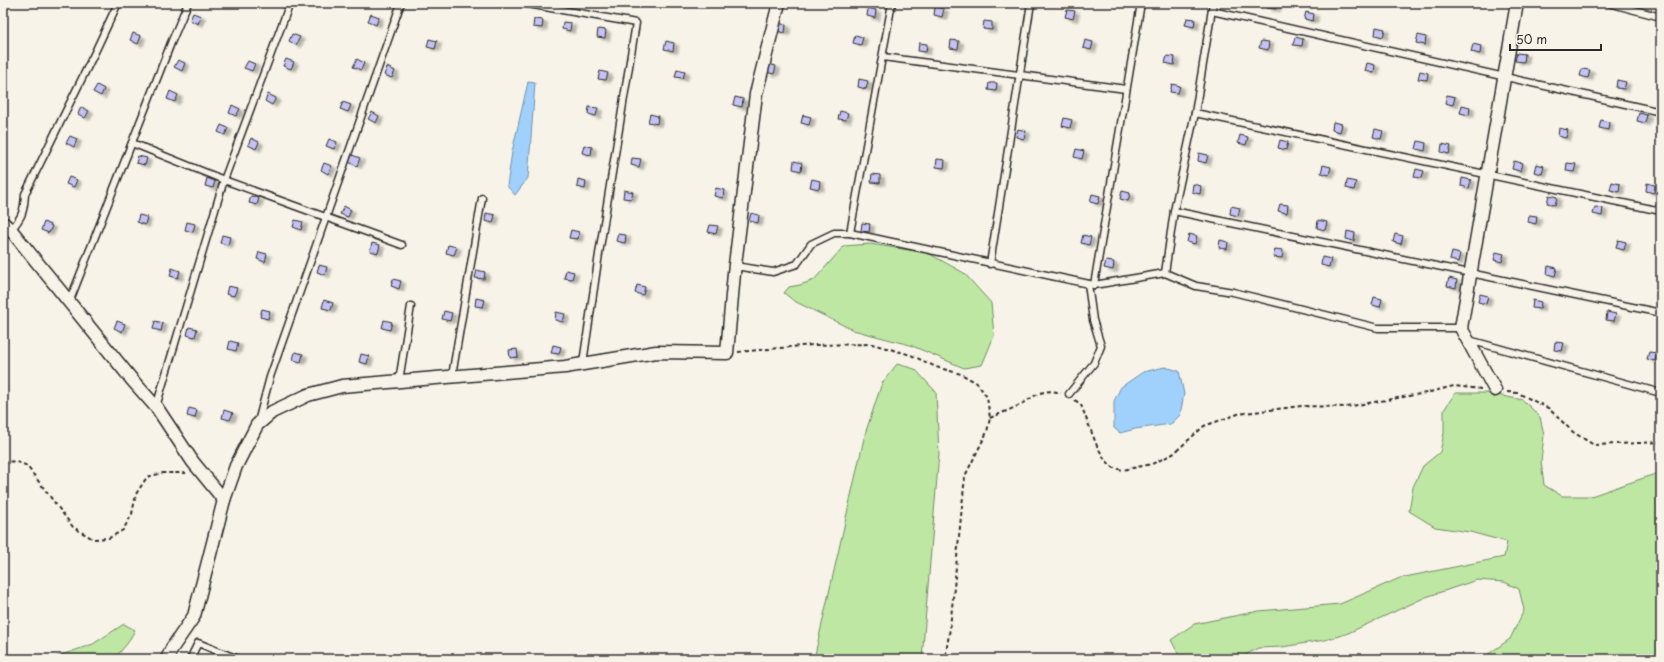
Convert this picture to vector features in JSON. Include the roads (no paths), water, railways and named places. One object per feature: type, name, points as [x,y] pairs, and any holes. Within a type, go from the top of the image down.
[{"type":"street","points":[[167,659],[172,648],[194,616],[224,500],[236,466],[257,425],[272,412],[308,395],[342,386],[557,367],[656,352],[727,353],[735,266],[756,94],[779,3]]},
{"type":"street","points":[[1495,390],[1461,328],[1517,3]]},
{"type":"street","points":[[7,227],[156,407],[193,462],[224,500]]},
{"type":"lane","points":[[7,227],[20,219],[24,209],[25,194],[118,3]]},
{"type":"lane","points":[[69,303],[188,3]]},
{"type":"lane","points":[[156,407],[224,180],[290,3]]},
{"type":"lane","points":[[257,425],[270,377],[401,3]]},
{"type":"lane","points":[[522,3],[636,23],[599,254],[584,363]]},
{"type":"lane","points":[[850,233],[892,3]]},
{"type":"lane","points":[[990,264],[1031,3]]},
{"type":"lane","points":[[1069,394],[1094,363],[1101,346],[1093,320],[1091,285],[1141,3]]},
{"type":"lane","points":[[1165,273],[1174,212],[1196,113],[1213,3]]},
{"type":"lane","points":[[1608,3],[1661,17]]},
{"type":"lane","points":[[1212,11],[1661,112]]},
{"type":"lane","points":[[883,57],[1126,89]]},
{"type":"lane","points":[[1196,113],[1661,211]]},
{"type":"lane","points":[[132,143],[224,180],[402,245]]},
{"type":"lane","points":[[452,376],[482,198]]},
{"type":"lane","points":[[1174,212],[1661,313]]},
{"type":"lane","points":[[735,266],[773,272],[797,264],[811,244],[834,233],[850,233],[1091,285],[1165,273],[1196,286],[1233,292],[1378,328],[1461,328]]},
{"type":"lane","points":[[399,381],[411,306]]},
{"type":"lane","points":[[1467,340],[1661,393]]},
{"type":"lane","points":[[190,659],[198,643],[238,659]]},
{"type":"water","points":[[528,82],[535,83],[528,178],[515,195],[507,186],[512,152]]},
{"type":"water","points":[[1165,367],[1179,371],[1184,394],[1180,415],[1171,424],[1135,429],[1120,433],[1114,428],[1114,401],[1121,387],[1143,372]]}]
